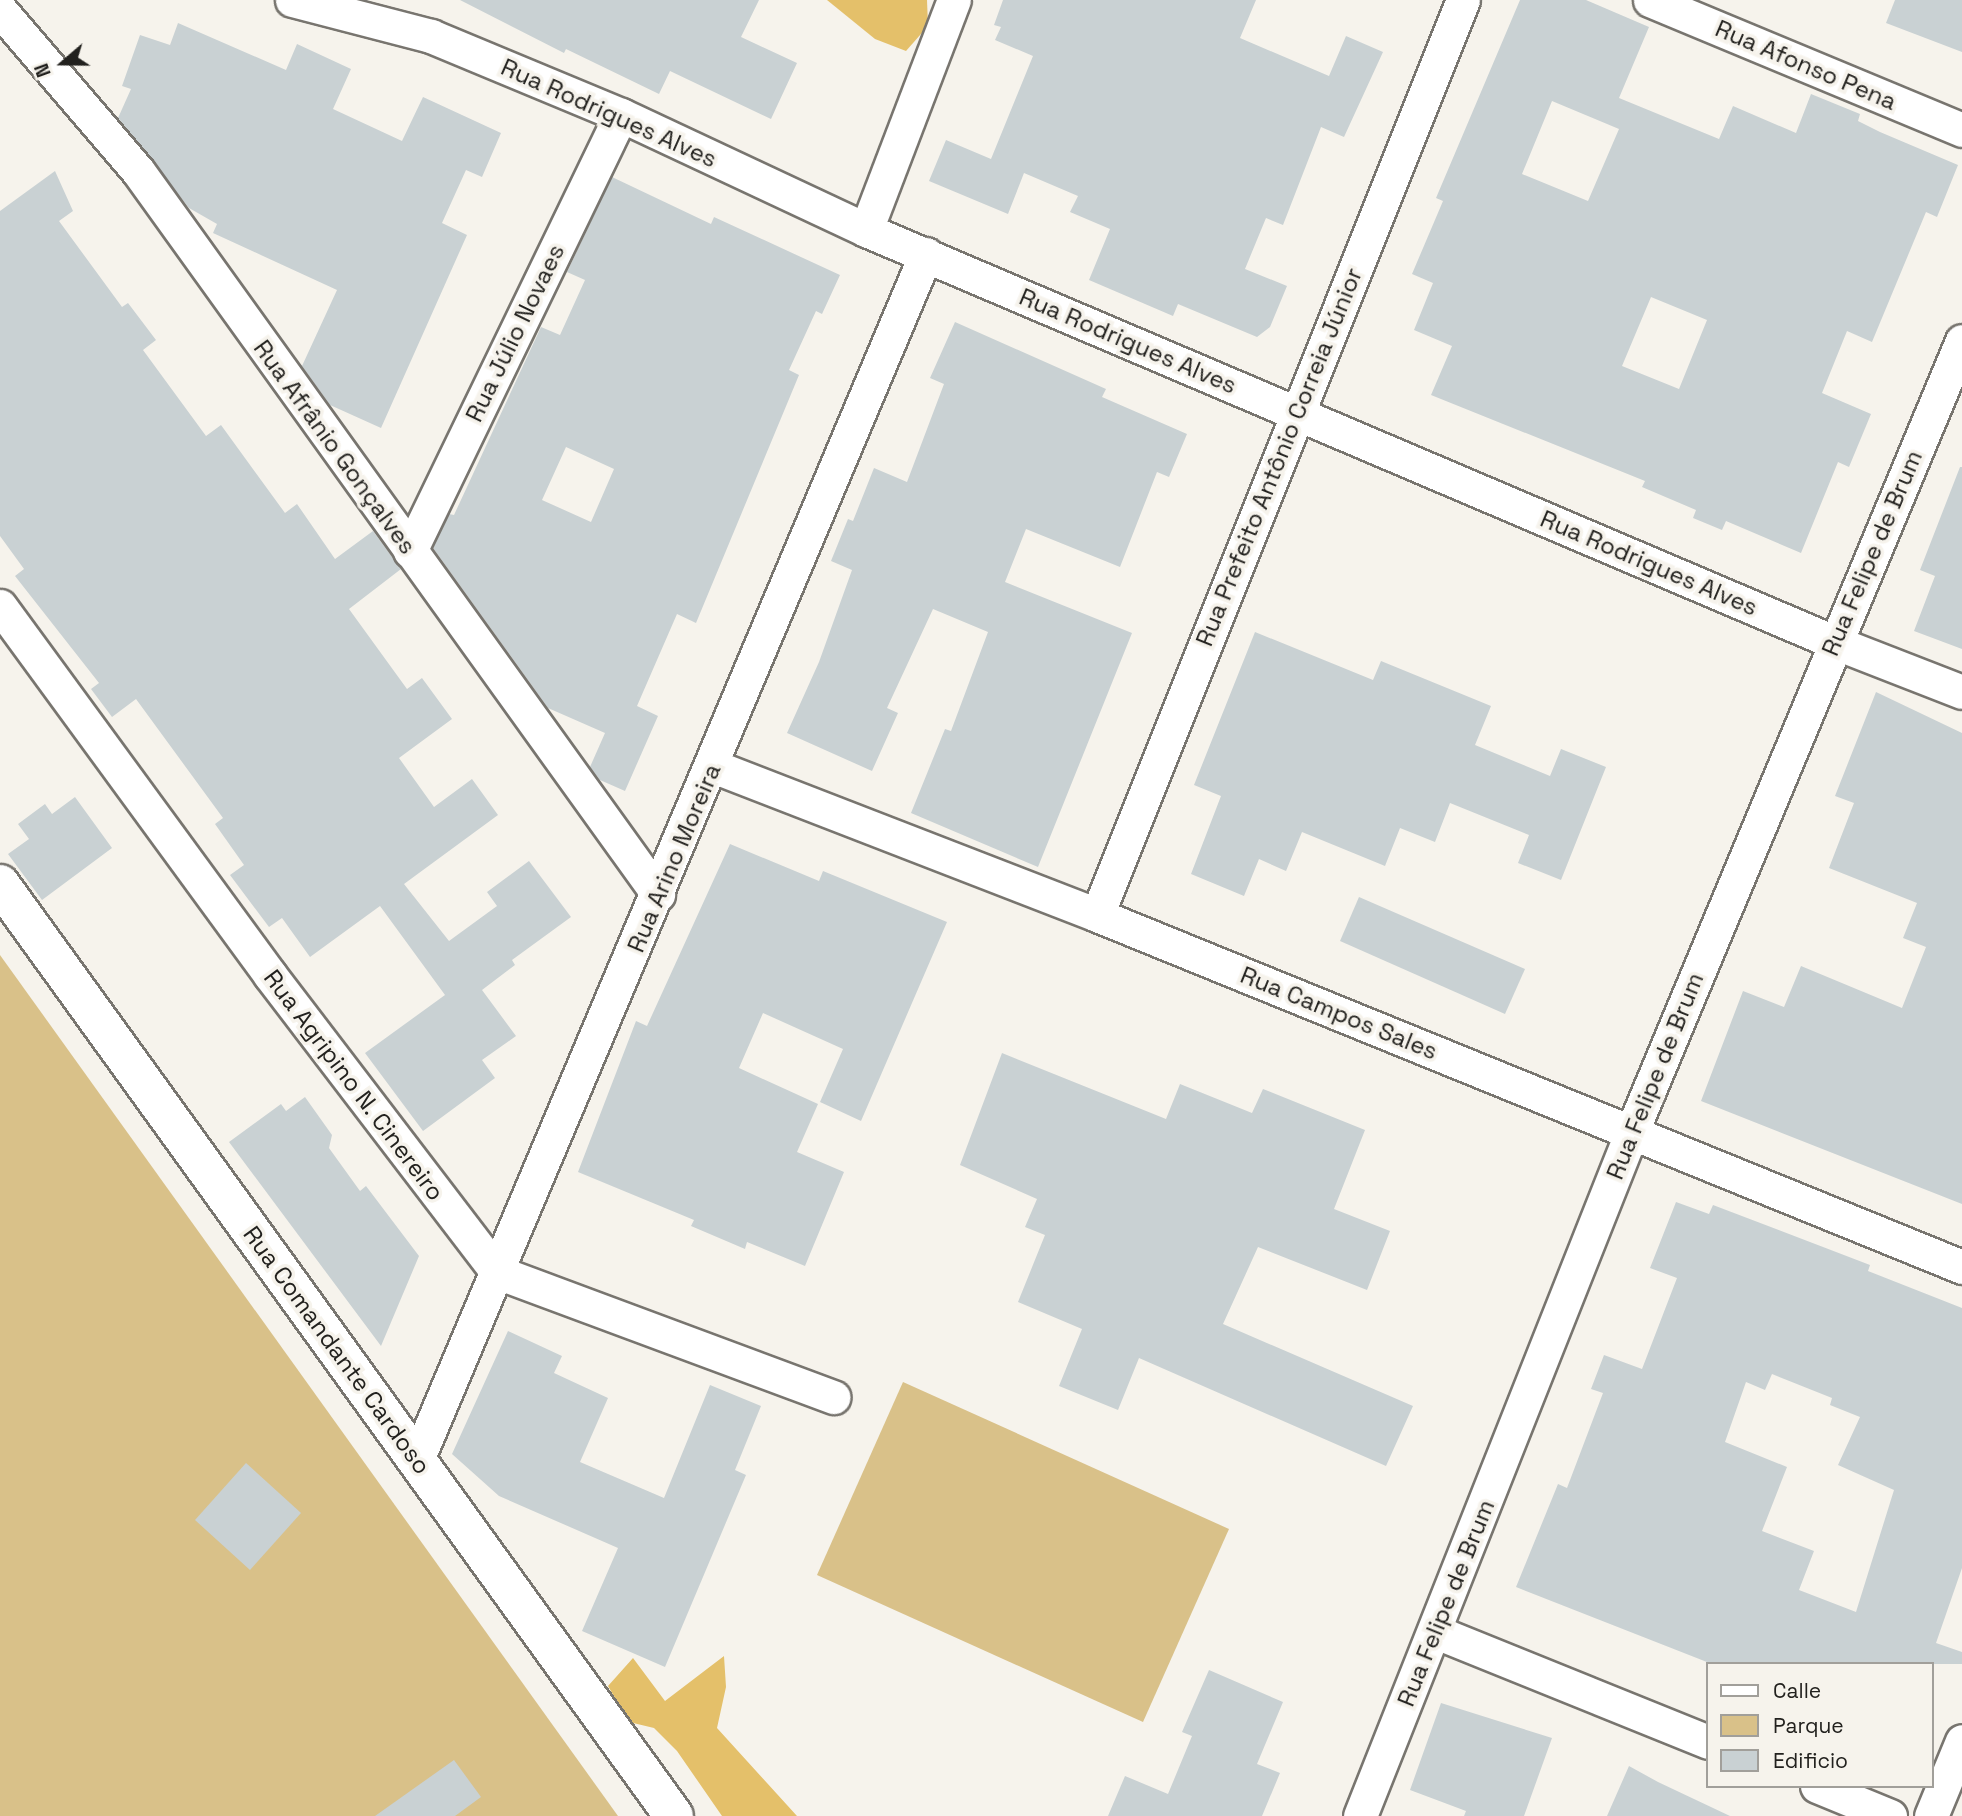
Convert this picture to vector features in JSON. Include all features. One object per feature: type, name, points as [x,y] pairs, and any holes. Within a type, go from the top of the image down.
[{"type":"street","name":"Rua Rodrigues Alves","points":[[292,0],[431,36],[621,115],[866,230],[1834,642],[1962,692]]},
{"type":"street","points":[[866,230],[954,0]]},
{"type":"street","name":"Rua Prefeito Antônio Correia Júnior","points":[[1097,915],[1463,0]]},
{"type":"street","name":"Rua Afonso Pena","points":[[1650,0],[1962,130]]},
{"type":"street","name":"Rua Afrânio Gonçalves","points":[[0,9],[138,171],[658,894]]},
{"type":"street","name":"Rua Júlio Novaes","points":[[410,551],[621,115]]},
{"type":"street","name":"Rua Arino Moreira","points":[[417,1460],[713,766],[926,254]]},
{"type":"street","name":"Rua Felipe de Brum","points":[[1360,1816],[1436,1632],[1632,1131],[1962,341]]},
{"type":"street","name":"Rua Agripino N. Cinereiro","points":[[0,606],[262,964],[497,1272]]},
{"type":"street","name":"Rua Campos Sales","points":[[713,766],[1097,915],[1962,1267]]},
{"type":"street","name":"Rua Comandante Cardoso","points":[[0,884],[674,1816]]},
{"type":"street","points":[[497,1272],[834,1397]]},
{"type":"street","points":[[1436,1632],[1706,1741]]},
{"type":"street","points":[[1931,1816],[1962,1741]]},
{"type":"street","points":[[1822,1788],[1890,1816]]},
{"type":"green space","points":[[0,955],[618,1816],[0,1816]]},
{"type":"green space","points":[[903,1382],[1229,1529],[1143,1722],[817,1575]]},
{"type":"shaded area","points":[[827,0],[927,0],[928,26],[906,51],[875,39]]},
{"type":"shaded area","points":[[724,1656],[726,1687],[717,1728],[797,1816],[722,1816],[677,1751],[654,1728],[629,1722],[608,1686],[633,1658],[665,1701]]},
{"type":"building","points":[[460,0],[759,0],[741,37],[797,63],[771,119],[670,71],[659,94],[566,49],[564,53]]},
{"type":"building","points":[[1003,0],[1256,0],[1240,38],[1329,76],[1346,36],[1383,52],[1344,137],[1321,127],[1283,225],[1266,218],[1245,269],[1287,286],[1270,327],[1257,337],[1178,304],[1173,316],[1089,280],[1110,229],[1070,212],[1078,196],[1024,173],[1008,214],[929,181],[946,140],[991,159],[1033,56],[995,40],[1001,27],[994,25]]},
{"type":"building","points":[[1520,0],[1586,0],[1649,27],[1619,98],[1719,139],[1733,106],[1796,133],[1811,94],[1860,114],[1858,121],[1880,132],[1958,165],[1937,217],[1926,212],[1872,342],[1847,331],[1822,393],[1871,414],[1849,467],[1838,462],[1801,553],[1726,521],[1722,530],[1693,518],[1696,510],[1642,487],[1645,481],[1431,395],[1452,346],[1414,330],[1433,283],[1412,274],[1443,201],[1436,198]],"holes":[[[1552,101],[1619,129],[1588,201],[1522,174]],[[1651,297],[1707,320],[1679,389],[1622,366]]]},
{"type":"building","points":[[1895,0],[1962,0],[1962,52],[1886,23]]},
{"type":"building","points":[[178,23],[286,70],[297,44],[351,69],[333,109],[402,141],[423,97],[501,133],[482,177],[466,170],[442,223],[467,235],[381,428],[330,405],[302,366],[337,290],[213,233],[217,224],[189,208],[118,118],[131,89],[122,86],[140,35],[170,45]]},
{"type":"building","points":[[55,171],[73,211],[59,221],[122,307],[128,303],[156,340],[143,350],[206,436],[221,425],[285,513],[297,504],[335,559],[373,531],[401,569],[349,609],[407,689],[422,678],[452,719],[399,758],[434,807],[472,779],[498,815],[404,884],[449,941],[497,906],[487,892],[529,861],[571,917],[512,960],[515,965],[482,990],[516,1036],[482,1060],[495,1078],[423,1131],[365,1053],[445,995],[380,906],[310,957],[282,918],[269,927],[230,875],[244,865],[215,824],[223,818],[136,699],[112,717],[91,689],[99,683],[15,576],[24,569],[0,536],[0,211]]},
{"type":"building","points":[[612,177],[711,224],[714,217],[840,275],[822,314],[816,311],[789,370],[799,375],[696,623],[677,614],[637,706],[658,716],[625,791],[600,780],[590,767],[605,733],[548,708],[433,548],[449,514],[454,515],[541,327],[560,335],[585,280],[567,272]],"holes":[[[566,447],[614,469],[591,522],[542,500]]]},
{"type":"building","points":[[955,322],[1106,389],[1102,397],[1187,434],[1169,477],[1157,472],[1120,567],[1026,529],[1005,582],[1132,633],[1038,867],[911,813],[945,729],[951,731],[988,632],[933,609],[887,708],[898,713],[872,771],[787,733],[819,662],[852,570],[831,561],[848,519],[853,521],[874,468],[907,482],[944,384],[930,378]]},
{"type":"building","points":[[1960,467],[1962,649],[1914,631],[1935,576],[1920,570]]},
{"type":"building","points":[[1255,632],[1373,680],[1381,661],[1491,706],[1475,745],[1550,776],[1561,749],[1606,767],[1561,880],[1518,863],[1529,835],[1450,803],[1435,842],[1400,828],[1385,866],[1302,832],[1286,871],[1259,859],[1244,896],[1191,874],[1221,796],[1194,785]]},
{"type":"building","points":[[1876,692],[1962,733],[1962,1204],[1701,1101],[1743,991],[1784,1007],[1801,966],[1902,1008],[1926,947],[1903,938],[1917,903],[1829,868],[1854,803],[1835,796]]},
{"type":"building","points":[[75,797],[112,848],[42,900],[8,854],[29,839],[18,824],[45,804],[52,814]]},
{"type":"building","points":[[730,844],[819,881],[823,871],[947,922],[861,1121],[820,1102],[843,1049],[763,1013],[739,1068],[818,1104],[797,1152],[844,1172],[805,1266],[747,1242],[745,1249],[691,1226],[694,1220],[578,1172],[636,1021],[647,1026]]},
{"type":"building","points":[[1359,897],[1525,969],[1505,1014],[1340,941]]},
{"type":"building","points":[[1002,1053],[1166,1119],[1180,1084],[1252,1113],[1263,1089],[1365,1130],[1334,1209],[1390,1231],[1367,1290],[1258,1247],[1223,1324],[1413,1406],[1386,1466],[1139,1358],[1118,1410],[1059,1386],[1082,1329],[1018,1302],[1045,1235],[1025,1227],[1037,1199],[960,1165]]},
{"type":"building","points":[[305,1097],[332,1135],[329,1148],[360,1191],[366,1186],[419,1256],[381,1346],[229,1142],[281,1104],[286,1111]]},
{"type":"building","points":[[1676,1202],[1709,1214],[1713,1205],[1870,1265],[1868,1271],[1962,1308],[1962,1568],[1936,1643],[1962,1652],[1962,1664],[1707,1662],[1516,1587],[1558,1484],[1567,1488],[1603,1393],[1591,1389],[1604,1355],[1642,1369],[1677,1278],[1650,1268]],"holes":[[[1772,1374],[1832,1398],[1830,1405],[1860,1417],[1838,1465],[1894,1490],[1856,1612],[1799,1590],[1814,1551],[1762,1531],[1787,1467],[1725,1442],[1746,1382],[1765,1390]]]},
{"type":"building","points":[[508,1331],[562,1356],[554,1373],[608,1398],[580,1462],[664,1498],[710,1385],[761,1406],[735,1470],[746,1475],[665,1667],[582,1631],[618,1548],[499,1496],[452,1454]]},
{"type":"building","points":[[246,1463],[301,1513],[250,1570],[195,1520]]},
{"type":"building","points":[[1209,1670],[1283,1702],[1257,1764],[1280,1773],[1262,1816],[1108,1816],[1125,1776],[1168,1794],[1192,1736],[1182,1732]]},
{"type":"building","points":[[1441,1703],[1552,1738],[1524,1816],[1464,1816],[1466,1811],[1410,1790]]},
{"type":"building","points":[[454,1760],[481,1797],[455,1816],[375,1816]]},
{"type":"building","points":[[1629,1766],[1658,1782],[1730,1816],[1607,1816]]}]
